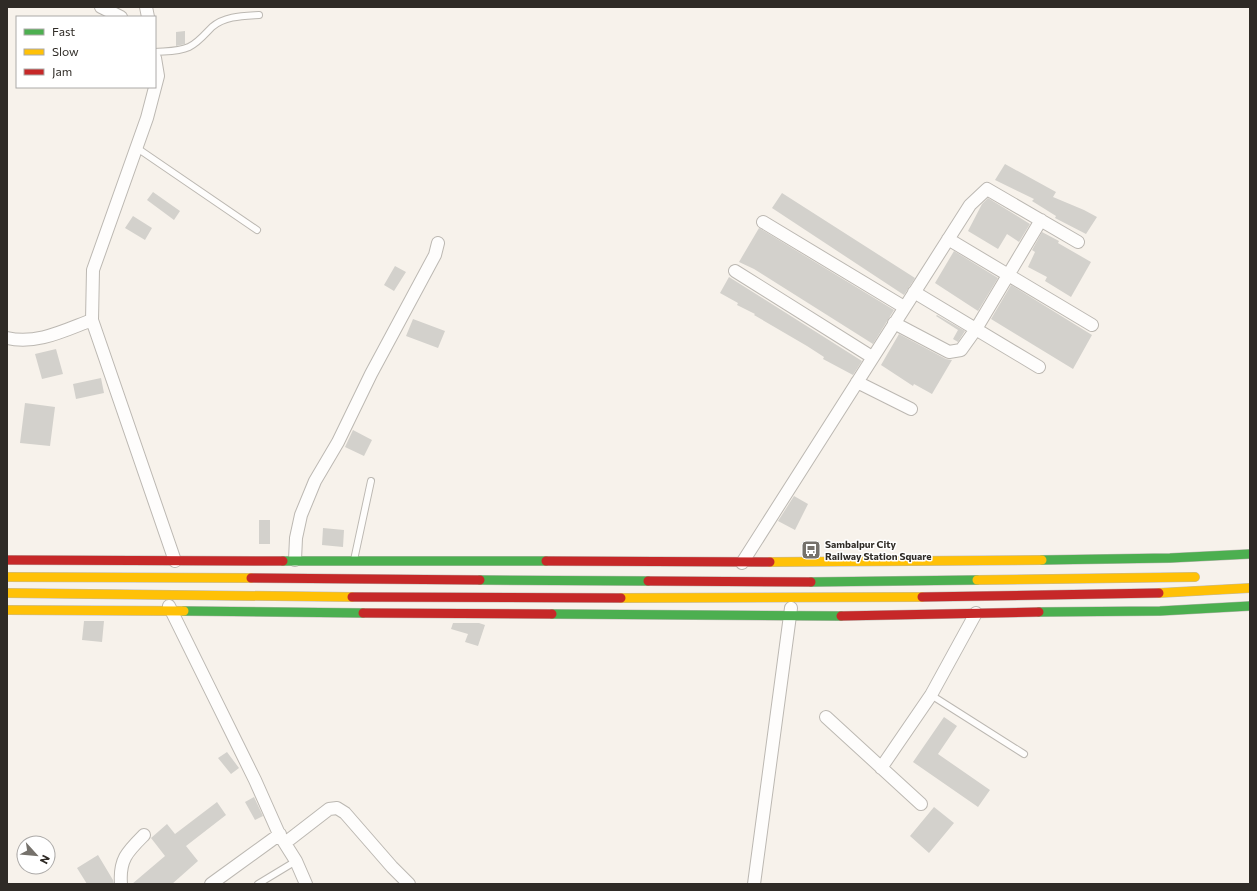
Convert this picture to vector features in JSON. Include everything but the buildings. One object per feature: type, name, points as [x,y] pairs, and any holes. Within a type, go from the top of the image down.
[{"type":"main road","points":[[7,560],[354,560],[742,563],[1022,562],[1250,554]]},
{"type":"main road","points":[[7,577],[986,581],[1204,577]]},
{"type":"main road","points":[[7,593],[792,599],[1132,596],[1250,588]]},
{"type":"main road","points":[[7,610],[790,616],[1160,611],[1250,606]]},
{"type":"street","points":[[96,16],[101,7],[119,16]]},
{"type":"street","points":[[156,64],[158,76],[156,84]]},
{"type":"street","points":[[155,88],[137,148],[93,270],[92,320],[175,561]]},
{"type":"street","points":[[742,563],[970,205],[987,190],[1078,242]]},
{"type":"street","points":[[894,323],[949,352],[961,350],[976,329],[1041,220]]},
{"type":"street","points":[[763,222],[904,307]]},
{"type":"street","points":[[948,239],[1092,325]]},
{"type":"street","points":[[295,560],[296,538],[301,515],[315,481],[338,442],[370,374],[435,255],[438,243]]},
{"type":"street","points":[[735,271],[872,357]]},
{"type":"street","points":[[914,292],[1039,367]]},
{"type":"street","points":[[7,338],[15,340],[40,340],[92,320]]},
{"type":"street","points":[[857,382],[911,409]]},
{"type":"street","points":[[754,884],[790,616],[793,562]]},
{"type":"street","points":[[164,595],[282,839],[296,861],[306,884]]},
{"type":"street","points":[[881,768],[931,695],[976,613]]},
{"type":"street","points":[[826,717],[921,804]]},
{"type":"street","points":[[211,884],[329,809],[337,808],[345,813],[392,867],[409,884]]},
{"type":"street","points":[[121,884],[122,864],[127,851],[144,835]]},
{"type":"lane","points":[[156,52],[182,50],[191,47],[213,26],[224,20],[259,15]]},
{"type":"lane","points":[[137,148],[257,230]]},
{"type":"lane","points":[[354,560],[370,481]]},
{"type":"lane","points":[[931,695],[1024,754]]},
{"type":"lane","points":[[258,884],[296,861]]},
{"type":"traffic: fast","points":[[1042,560],[1170,558],[1250,554]]},
{"type":"traffic: fast","points":[[283,561],[546,561]]},
{"type":"traffic: fast","points":[[480,580],[648,581]]},
{"type":"traffic: fast","points":[[811,582],[977,580]]},
{"type":"traffic: fast","points":[[1039,612],[1160,611],[1250,606]]},
{"type":"traffic: fast","points":[[184,611],[363,613]]},
{"type":"traffic: fast","points":[[552,614],[841,616]]},
{"type":"traffic: slow","points":[[770,562],[1042,560]]},
{"type":"traffic: slow","points":[[7,577],[251,578]]},
{"type":"traffic: slow","points":[[977,580],[1195,577]]},
{"type":"traffic: slow","points":[[1159,593],[1250,588]]},
{"type":"traffic: slow","points":[[7,593],[352,597]]},
{"type":"traffic: slow","points":[[621,598],[922,597]]},
{"type":"traffic: slow","points":[[7,610],[184,611]]},
{"type":"traffic: jam","points":[[7,560],[283,561]]},
{"type":"traffic: jam","points":[[546,561],[770,562]]},
{"type":"traffic: jam","points":[[251,578],[480,580]]},
{"type":"traffic: jam","points":[[648,581],[811,582]]},
{"type":"traffic: jam","points":[[922,597],[1159,593]]},
{"type":"traffic: jam","points":[[352,597],[621,598]]},
{"type":"traffic: jam","points":[[841,616],[1039,612]]},
{"type":"traffic: jam","points":[[363,613],[552,614]]},
{"type":"place","name":"Sambalpur City Railway Station Square","points":[[811,550]]}]
